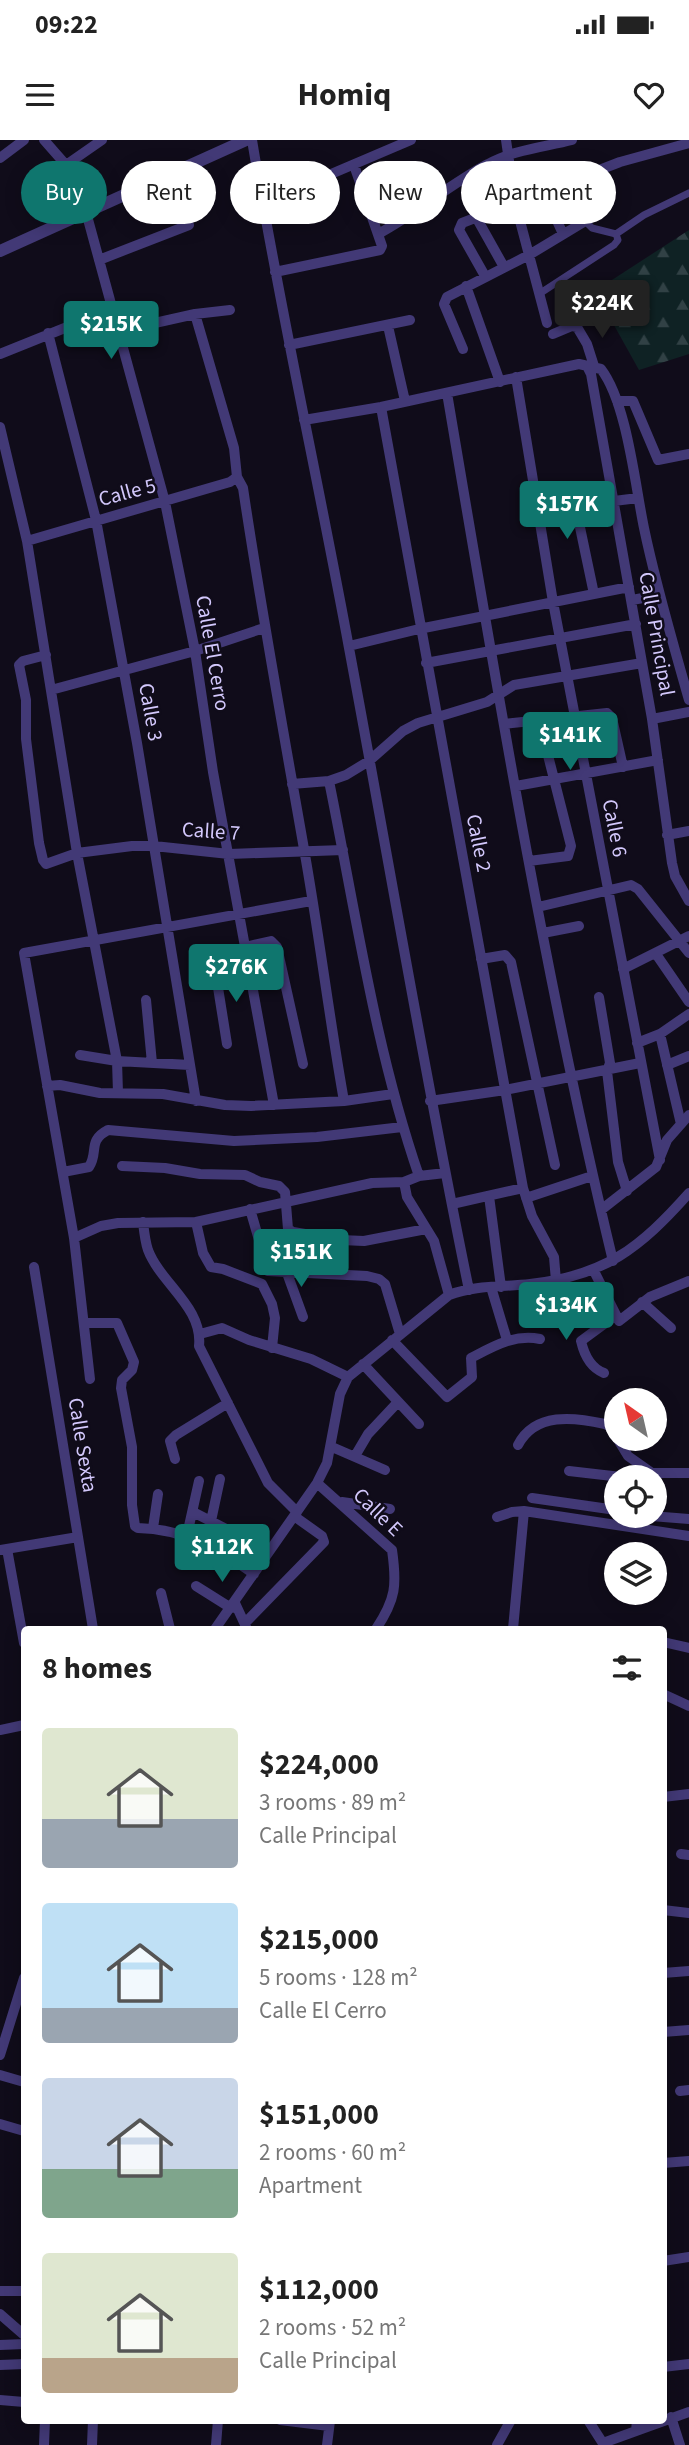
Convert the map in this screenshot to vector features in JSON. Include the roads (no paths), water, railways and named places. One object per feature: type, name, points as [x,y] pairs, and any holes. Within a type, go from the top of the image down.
[{"type":"street","points":[[0,158],[24,140]]},
{"type":"street","name":"Calle El Cerro","points":[[44,140],[62,161]]},
{"type":"street","points":[[72,161],[102,140]]},
{"type":"street","points":[[107,203],[246,140]]},
{"type":"street","points":[[252,140],[255,161]]},
{"type":"street","points":[[363,161],[411,140]]},
{"type":"street","points":[[506,140],[509,161]]},
{"type":"street","points":[[378,234],[405,220],[489,163],[572,140]]},
{"type":"street","points":[[616,164],[689,143]]},
{"type":"street","points":[[340,171],[354,165]]},
{"type":"street","points":[[591,224],[592,228],[616,234],[644,215],[689,193]]},
{"type":"street","points":[[0,251],[60,224]]},
{"type":"street","name":"Calle El Cerro","points":[[89,224],[165,502],[195,651],[213,772],[274,1105]]},
{"type":"street","points":[[266,224],[349,646],[430,1101],[469,1290]]},
{"type":"street","points":[[275,272],[374,252],[382,246],[375,224]]},
{"type":"street","points":[[462,224],[459,229],[485,276]]},
{"type":"street","points":[[480,224],[504,267]]},
{"type":"street","points":[[521,224],[547,323]]},
{"type":"street","points":[[559,224],[564,234]]},
{"type":"street","points":[[463,349],[444,304],[447,297],[530,255],[581,224]]},
{"type":"street","points":[[99,260],[189,225]]},
{"type":"street","points":[[539,293],[614,246],[618,240],[616,234]]},
{"type":"street","points":[[466,286],[500,382]]},
{"type":"street","points":[[0,354],[112,309]]},
{"type":"street","points":[[119,331],[195,314],[230,310]]},
{"type":"street","points":[[195,314],[234,448],[237,477],[243,488],[344,1101]]},
{"type":"street","points":[[289,345],[410,320]]},
{"type":"street","points":[[388,326],[405,401]]},
{"type":"street","points":[[554,334],[572,326],[577,327],[587,344],[591,367]]},
{"type":"street","name":"Calle 3","points":[[48,333],[96,520],[197,1101]]},
{"type":"street","points":[[304,420],[381,407],[579,364],[601,369],[607,376],[617,401],[659,595],[689,700]]},
{"type":"street","name":"Calle Principal","points":[[591,367],[652,719],[667,835],[675,876],[689,901]]},
{"type":"street","name":"Calle 6","points":[[516,377],[553,602],[660,1160]]},
{"type":"street","points":[[447,393],[542,933],[613,1261]]},
{"type":"street","points":[[617,401],[633,401],[658,460],[689,454]]},
{"type":"street","name":"Calle 2","points":[[381,407],[419,629],[525,1193],[532,1216],[554,1256],[556,1281]]},
{"type":"street","points":[[0,427],[26,541],[77,853],[117,1062],[118,1093]]},
{"type":"street","name":"Calle 5","points":[[26,541],[165,502],[230,482],[237,477]]},
{"type":"street","points":[[536,495],[566,490],[573,494],[594,594]]},
{"type":"street","points":[[614,501],[638,498]]},
{"type":"street","points":[[349,646],[419,629],[629,587]]},
{"type":"street","points":[[632,600],[659,595]]},
{"type":"street","points":[[426,663],[636,624]]},
{"type":"street","points":[[51,690],[195,651],[264,628]]},
{"type":"street","name":"Calle 7","points":[[46,655],[23,661],[19,665],[26,700],[26,739],[39,843],[46,864],[77,853],[104,848],[154,846],[229,854],[343,849]]},
{"type":"street","points":[[292,784],[329,782],[346,775],[369,761],[403,731],[418,723],[487,702],[514,685],[642,663]]},
{"type":"street","points":[[652,719],[689,712]]},
{"type":"street","points":[[505,724],[599,713],[610,715],[623,767]]},
{"type":"street","points":[[529,861],[568,856],[571,846],[538,720]]},
{"type":"street","points":[[516,786],[658,760]]},
{"type":"street","points":[[329,782],[366,974],[393,1094],[419,1176]]},
{"type":"street","points":[[667,835],[689,831]]},
{"type":"street","points":[[538,907],[635,886],[684,939],[689,953]]},
{"type":"street","points":[[90,1379],[64,1172],[23,953],[312,901]]},
{"type":"street","points":[[542,933],[579,926]]},
{"type":"street","points":[[622,969],[684,939]]},
{"type":"street","points":[[245,947],[271,941],[277,947],[303,1064]]},
{"type":"street","points":[[656,954],[689,1002]]},
{"type":"street","points":[[481,959],[505,955],[511,962],[555,1165]]},
{"type":"street","points":[[227,1044],[216,975],[223,971],[248,967]]},
{"type":"street","points":[[599,997],[610,1063],[607,1071],[618,1162],[627,1191]]},
{"type":"street","points":[[146,1000],[152,1063]]},
{"type":"street","points":[[637,1044],[660,1034],[689,1014]]},
{"type":"street","points":[[660,1034],[681,1124]]},
{"type":"street","points":[[80,1055],[117,1062],[190,1066]]},
{"type":"street","points":[[667,1065],[689,1056]]},
{"type":"street","points":[[430,1101],[505,1090],[640,1063]]},
{"type":"street","points":[[47,1086],[60,1085],[89,1092],[163,1094],[225,1105],[344,1101],[393,1094]]},
{"type":"street","points":[[601,1210],[656,1167],[667,1140],[689,1115]]},
{"type":"street","points":[[64,1172],[89,1167],[93,1161],[95,1141],[100,1134],[108,1130],[234,1141],[340,1135],[402,1127]]},
{"type":"street","points":[[122,1166],[165,1168],[200,1174],[245,1175],[279,1186],[285,1192],[288,1202],[288,1229],[293,1232],[364,1241],[426,1229]]},
{"type":"street","points":[[74,1238],[101,1226],[143,1222],[196,1222],[372,1183],[404,1182],[419,1176],[445,1173]]},
{"type":"street","points":[[452,1204],[489,1196],[525,1193],[593,1176]]},
{"type":"street","points":[[404,1182],[407,1197],[440,1260],[449,1295]]},
{"type":"street","points":[[217,1626],[317,1483],[332,1447],[340,1394],[348,1377],[449,1295],[469,1290],[556,1281],[594,1270],[613,1261],[648,1237],[689,1193]]},
{"type":"street","points":[[489,1196],[496,1287],[507,1340]]},
{"type":"street","points":[[250,1209],[268,1271],[262,1284]]},
{"type":"street","points":[[143,1222],[148,1252],[194,1317],[200,1334],[199,1346],[268,1483],[295,1514],[323,1536],[324,1542],[246,1626],[233,1605],[196,1586]]},
{"type":"street","points":[[196,1222],[203,1253],[211,1267],[262,1284],[272,1304],[275,1318],[272,1348]]},
{"type":"street","name":"Calle Sexta","points":[[34,1267],[93,1626]]},
{"type":"street","points":[[594,1270],[617,1321],[622,1320],[642,1302],[668,1288],[689,1281]]},
{"type":"street","points":[[268,1271],[379,1279],[385,1284],[396,1337],[449,1397],[472,1377],[471,1358],[507,1340],[531,1337],[540,1339]]},
{"type":"street","points":[[286,1273],[303,1317]]},
{"type":"street","points":[[642,1302],[671,1328]]},
{"type":"street","points":[[604,1374],[591,1363],[581,1341],[615,1316]]},
{"type":"street","points":[[85,1324],[117,1323],[134,1362],[132,1370],[122,1380],[121,1388],[132,1447],[132,1505],[136,1528],[153,1528],[187,1535],[212,1547],[254,1574]]},
{"type":"street","points":[[200,1334],[222,1328],[272,1348],[311,1359],[348,1377]]},
{"type":"street","points":[[363,1364],[419,1424]]},
{"type":"street","points":[[355,1457],[368,1434],[398,1402]]},
{"type":"street","points":[[175,1460],[170,1441],[228,1403]]},
{"type":"street","points":[[517,1445],[523,1434],[539,1423],[566,1418],[604,1424]]},
{"type":"street","points":[[332,1447],[386,1470]]},
{"type":"street","points":[[625,1451],[641,1465]]},
{"type":"street","points":[[569,1471],[604,1475]]},
{"type":"street","points":[[667,1473],[689,1473]]},
{"type":"street","points":[[211,1521],[220,1479]]},
{"type":"street","points":[[187,1535],[199,1481]]},
{"type":"street","name":"Calle E","points":[[317,1483],[392,1550],[396,1577],[392,1601],[378,1626]]},
{"type":"street","points":[[153,1528],[158,1494]]},
{"type":"street","points":[[532,1498],[604,1508]]},
{"type":"street","points":[[340,1501],[390,1509]]},
{"type":"street","points":[[513,1626],[524,1511]]},
{"type":"street","points":[[497,1517],[524,1511],[689,1536]]},
{"type":"street","points":[[193,1512],[230,1531]]},
{"type":"street","points":[[667,1517],[689,1519]]},
{"type":"street","points":[[21,1629],[4,1549],[78,1537]]},
{"type":"street","points":[[161,1593],[169,1626]]},
{"type":"street","points":[[667,1643],[689,1648]]},
{"type":"street","points":[[667,1696],[689,1706]]},
{"type":"street","points":[[0,1730],[21,1726]]},
{"type":"street","points":[[667,1797],[689,1794]]},
{"type":"street","points":[[667,1910],[689,1913]]},
{"type":"street","points":[[667,1973],[689,1971]]},
{"type":"street","points":[[0,2055],[21,1988]]},
{"type":"street","points":[[667,2032],[689,2031]]},
{"type":"street","points":[[0,2075],[21,2081]]},
{"type":"street","points":[[0,2124],[21,2130]]},
{"type":"street","points":[[667,2163],[689,2161]]},
{"type":"street","points":[[667,2261],[689,2258]]},
{"type":"street","points":[[0,2291],[21,2291]]},
{"type":"street","points":[[0,2314],[21,2332]]},
{"type":"street","points":[[0,2345],[21,2344]]},
{"type":"street","points":[[0,2365],[21,2364]]},
{"type":"street","points":[[667,2367],[689,2364]]},
{"type":"street","points":[[0,2400],[21,2402]]},
{"type":"street","points":[[667,2418],[689,2412]]},
{"type":"street","points":[[671,2417],[680,2445]]},
{"type":"street","points":[[44,2445],[45,2424]]},
{"type":"street","points":[[92,2445],[93,2424]]},
{"type":"street","points":[[216,2445],[218,2424]]},
{"type":"street","points":[[327,2445],[330,2424]]},
{"type":"street","points":[[497,2445],[509,2424]]},
{"type":"street","points":[[590,2424],[603,2444],[636,2425]]}]
